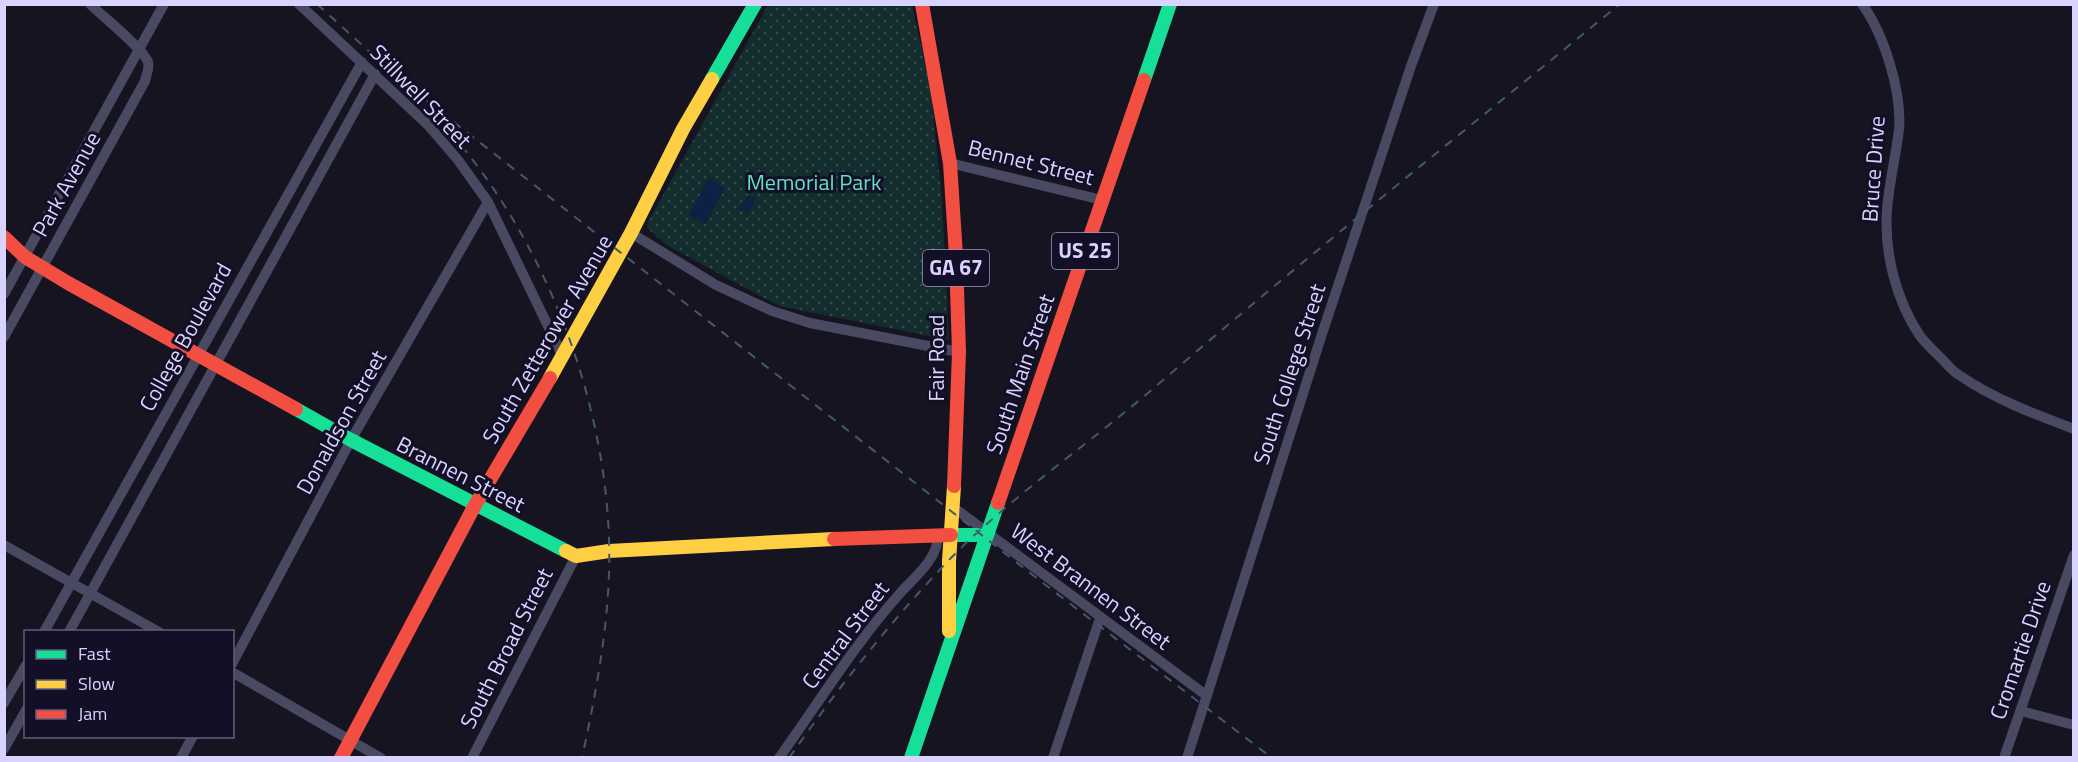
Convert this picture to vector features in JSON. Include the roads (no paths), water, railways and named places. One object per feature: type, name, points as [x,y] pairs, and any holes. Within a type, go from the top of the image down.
[{"type":"street","points":[[90,4],[138,49]]},
{"type":"street","name":"Park Avenue","points":[[4,294],[164,4]]},
{"type":"street","name":"Stillwell Street","points":[[299,4],[428,125],[458,160],[488,202],[563,357]]},
{"type":"street","name":"South Zetterower Avenue","points":[[341,758],[475,505],[563,357],[631,233],[683,129],[756,4]]},
{"type":"street","name":"Fair Road","points":[[922,4],[950,163],[959,352],[953,507],[944,535]]},
{"type":"street","name":"South Main Street","points":[[911,758],[1170,4]]},
{"type":"street","name":"South College Street","points":[[1186,758],[1329,313],[1411,66],[1434,4]]},
{"type":"street","name":"Bruce Drive","points":[[1862,4],[1885,48],[1895,88],[1899,126],[1887,211],[1887,240],[1891,267],[1907,313],[1921,337],[1956,374],[2005,400],[2073,429]]},
{"type":"street","name":"Park Avenue","points":[[4,337],[145,81],[148,61],[138,49]]},
{"type":"street","name":"College Boulevard","points":[[45,630],[362,62]]},
{"type":"street","name":"College Boulevard","points":[[70,630],[375,74]]},
{"type":"street","name":"Bennet Street","points":[[950,163],[1102,200]]},
{"type":"street","name":"Donaldson Street","points":[[234,660],[351,440],[488,202]]},
{"type":"street","points":[[631,233],[716,285],[772,311],[810,323],[959,352]]},
{"type":"street","name":"Brannen Street","points":[[4,237],[25,257],[198,355],[351,440],[576,556]]},
{"type":"street","name":"West Brannen Street","points":[[953,507],[987,535],[1207,696]]},
{"type":"street","name":"GA 67","points":[[944,535],[949,561],[949,647]]},
{"type":"street","name":"Central Street","points":[[779,758],[880,615],[930,560],[944,535]]},
{"type":"street","points":[[576,556],[609,551],[681,546],[987,535]]},
{"type":"street","points":[[4,545],[156,630]]},
{"type":"street","name":"Cromartie Drive","points":[[2004,758],[2069,584],[2073,555]]},
{"type":"street","name":"South Broad Street","points":[[472,758],[576,556]]},
{"type":"street","points":[[1053,758],[1100,618]]},
{"type":"street","points":[[4,703],[24,668]]},
{"type":"street","points":[[234,673],[381,758]]},
{"type":"street","points":[[2020,711],[2073,725]]},
{"type":"street","points":[[4,749],[24,714]]},
{"type":"street","points":[[181,758],[192,738]]},
{"type":"water","points":[[709,178],[725,188],[705,224],[689,215]]},
{"type":"water","points":[[748,195],[756,199],[748,213],[740,209]]},
{"type":"railway","points":[[317,4],[406,85]]},
{"type":"railway","points":[[789,758],[826,706],[885,631],[927,583],[995,516],[1123,414],[1323,245],[1620,4]]},
{"type":"railway","points":[[400,80],[1043,583],[1272,758]]},
{"type":"railway","points":[[439,120],[478,166],[512,218],[542,273],[566,331],[586,391],[600,452],[608,513],[608,597],[600,666],[582,758]]},
{"type":"park label","name":"Memorial Park","points":[[814,182]]}]
